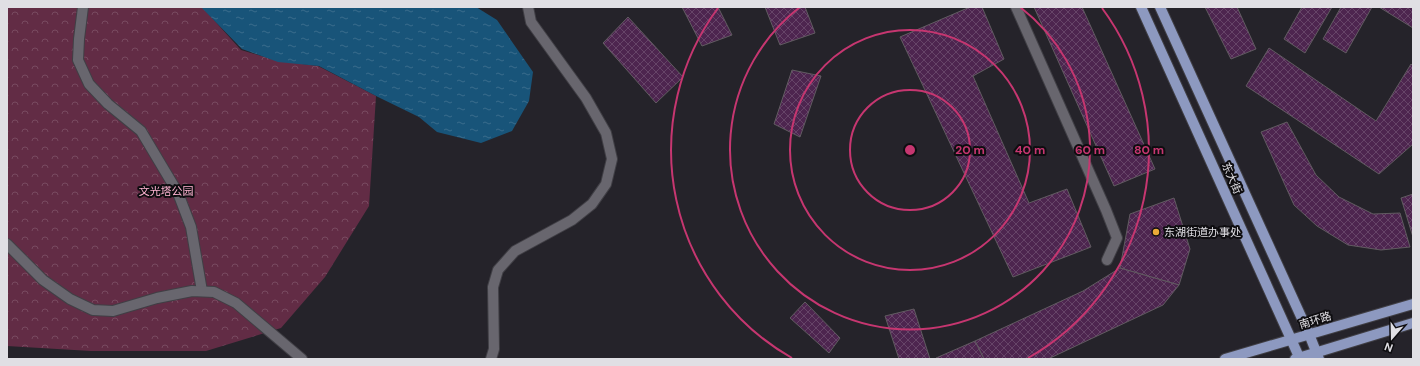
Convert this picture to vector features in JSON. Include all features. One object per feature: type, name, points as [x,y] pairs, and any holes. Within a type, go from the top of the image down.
[{"type":"main road","name":"东大街","points":[[1141,7],[1292,340],[1299,359]]},
{"type":"main road","name":"东大街","points":[[1160,7],[1309,334],[1317,355]]},
{"type":"main road","name":"南环路","points":[[1225,359],[1413,304]]},
{"type":"main road","points":[[1299,359],[1317,355],[1413,323]]},
{"type":"lane","points":[[83,7],[78,60],[89,84],[108,104],[141,131],[178,193],[191,227],[202,291]]},
{"type":"lane","points":[[491,359],[494,348],[492,287],[498,270],[515,251],[572,220],[592,204],[606,184],[612,159],[606,133],[586,98],[532,22],[528,7]]},
{"type":"lane","points":[[1016,7],[1106,210],[1116,238],[1107,260]]},
{"type":"lane","points":[[7,244],[43,280],[70,299],[94,310],[113,311],[157,298],[192,291],[214,292],[236,303],[302,359]]},
{"type":"green space","name":"文光塔公园","points":[[7,7],[202,7],[241,50],[278,61],[318,66],[376,96],[369,206],[325,277],[281,328],[206,351],[91,351],[7,346]]},
{"type":"water","points":[[201,7],[476,7],[497,20],[533,72],[529,101],[512,131],[481,143],[437,132],[419,117],[319,66],[278,62],[242,49]]},
{"type":"building","points":[[682,7],[718,7],[732,35],[702,46]]},
{"type":"building","points":[[765,7],[805,7],[815,33],[780,45]]},
{"type":"building","points":[[970,7],[982,7],[1004,59],[973,76],[1029,203],[1067,189],[1091,247],[1013,277],[900,37]]},
{"type":"building","points":[[1034,7],[1082,7],[1155,169],[1114,186]]},
{"type":"building","points":[[1205,7],[1237,7],[1256,49],[1231,59]]},
{"type":"building","points":[[1302,7],[1332,7],[1305,53],[1284,39]]},
{"type":"building","points":[[1341,7],[1372,7],[1346,53],[1323,39]]},
{"type":"building","points":[[1379,7],[1413,7],[1413,28]]},
{"type":"building","points":[[628,17],[683,77],[656,103],[603,43]]},
{"type":"building","points":[[1269,48],[1376,121],[1411,64],[1413,66],[1413,144],[1379,174],[1246,86]]},
{"type":"building","points":[[792,70],[821,76],[800,137],[774,124]]},
{"type":"building","points":[[1287,122],[1316,175],[1339,197],[1373,214],[1400,213],[1410,247],[1381,250],[1348,245],[1317,226],[1294,205],[1261,132]]},
{"type":"building","points":[[1413,194],[1413,237],[1401,198]]},
{"type":"building","name":"东湖街道办事处","points":[[1174,198],[1190,249],[1179,285],[1120,268],[1130,214]]},
{"type":"building","points":[[1120,268],[1179,285],[1163,305],[1048,359],[984,359],[975,341],[1083,291]]},
{"type":"building","points":[[805,302],[840,338],[829,353],[790,318]]},
{"type":"building","points":[[914,309],[930,359],[899,359],[885,316]]},
{"type":"building","points":[[975,341],[984,359],[936,359],[936,358]]},
{"type":"place","name":"东湖街道办事处","points":[[1156,232]]}]
